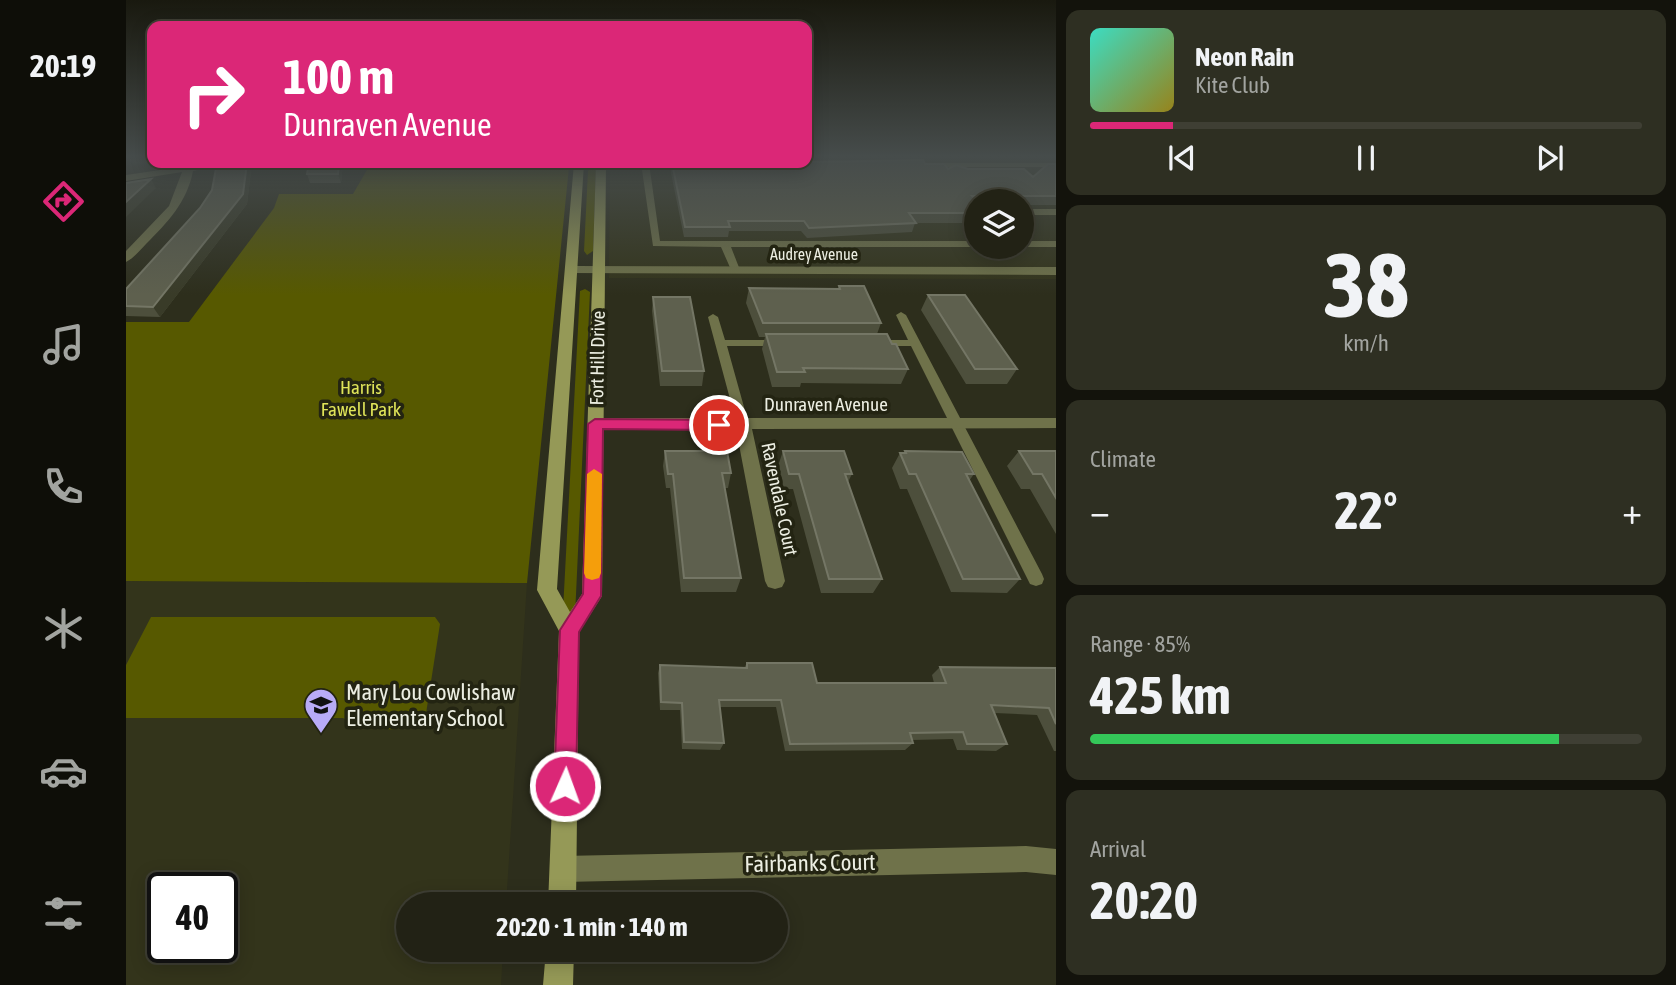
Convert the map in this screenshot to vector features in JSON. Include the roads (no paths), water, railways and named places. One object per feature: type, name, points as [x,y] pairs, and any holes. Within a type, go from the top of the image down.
[{"type":"street","points":[[126,258],[178,203]]},
{"type":"street","name":"Fort Hill Drive","points":[[576,203],[547,590],[569,630],[592,596],[600,203]]},
{"type":"street","name":"Audrey Avenue","points":[[571,270],[1056,271]]},
{"type":"street","name":"Dunraven Avenue","points":[[595,424],[1056,423]]},
{"type":"street","name":"Ravendale Court","points":[[743,425],[775,581]]},
{"type":"street","points":[[562,892],[569,630]]},
{"type":"street","name":"Fairbanks Court","points":[[563,869],[1026,859],[1056,862]]},
{"type":"street","points":[[558,985],[559,962]]},
{"type":"lane","points":[[650,203],[656,244],[964,244]]},
{"type":"lane","points":[[1034,212],[1056,212]]},
{"type":"lane","points":[[1034,243],[1056,244]]},
{"type":"lane","points":[[725,244],[735,270]]},
{"type":"lane","points":[[901,315],[1036,579]]},
{"type":"lane","points":[[713,317],[743,425]]},
{"type":"lane","points":[[719,343],[789,343]]},
{"type":"lane","points":[[858,343],[914,343]]},
{"type":"place","name":"Mary Lou Cowlishaw Elementary School","points":[[321,735]]},
{"type":"park label","name":"Harris Fawell Park","points":[[361,398]]}]
